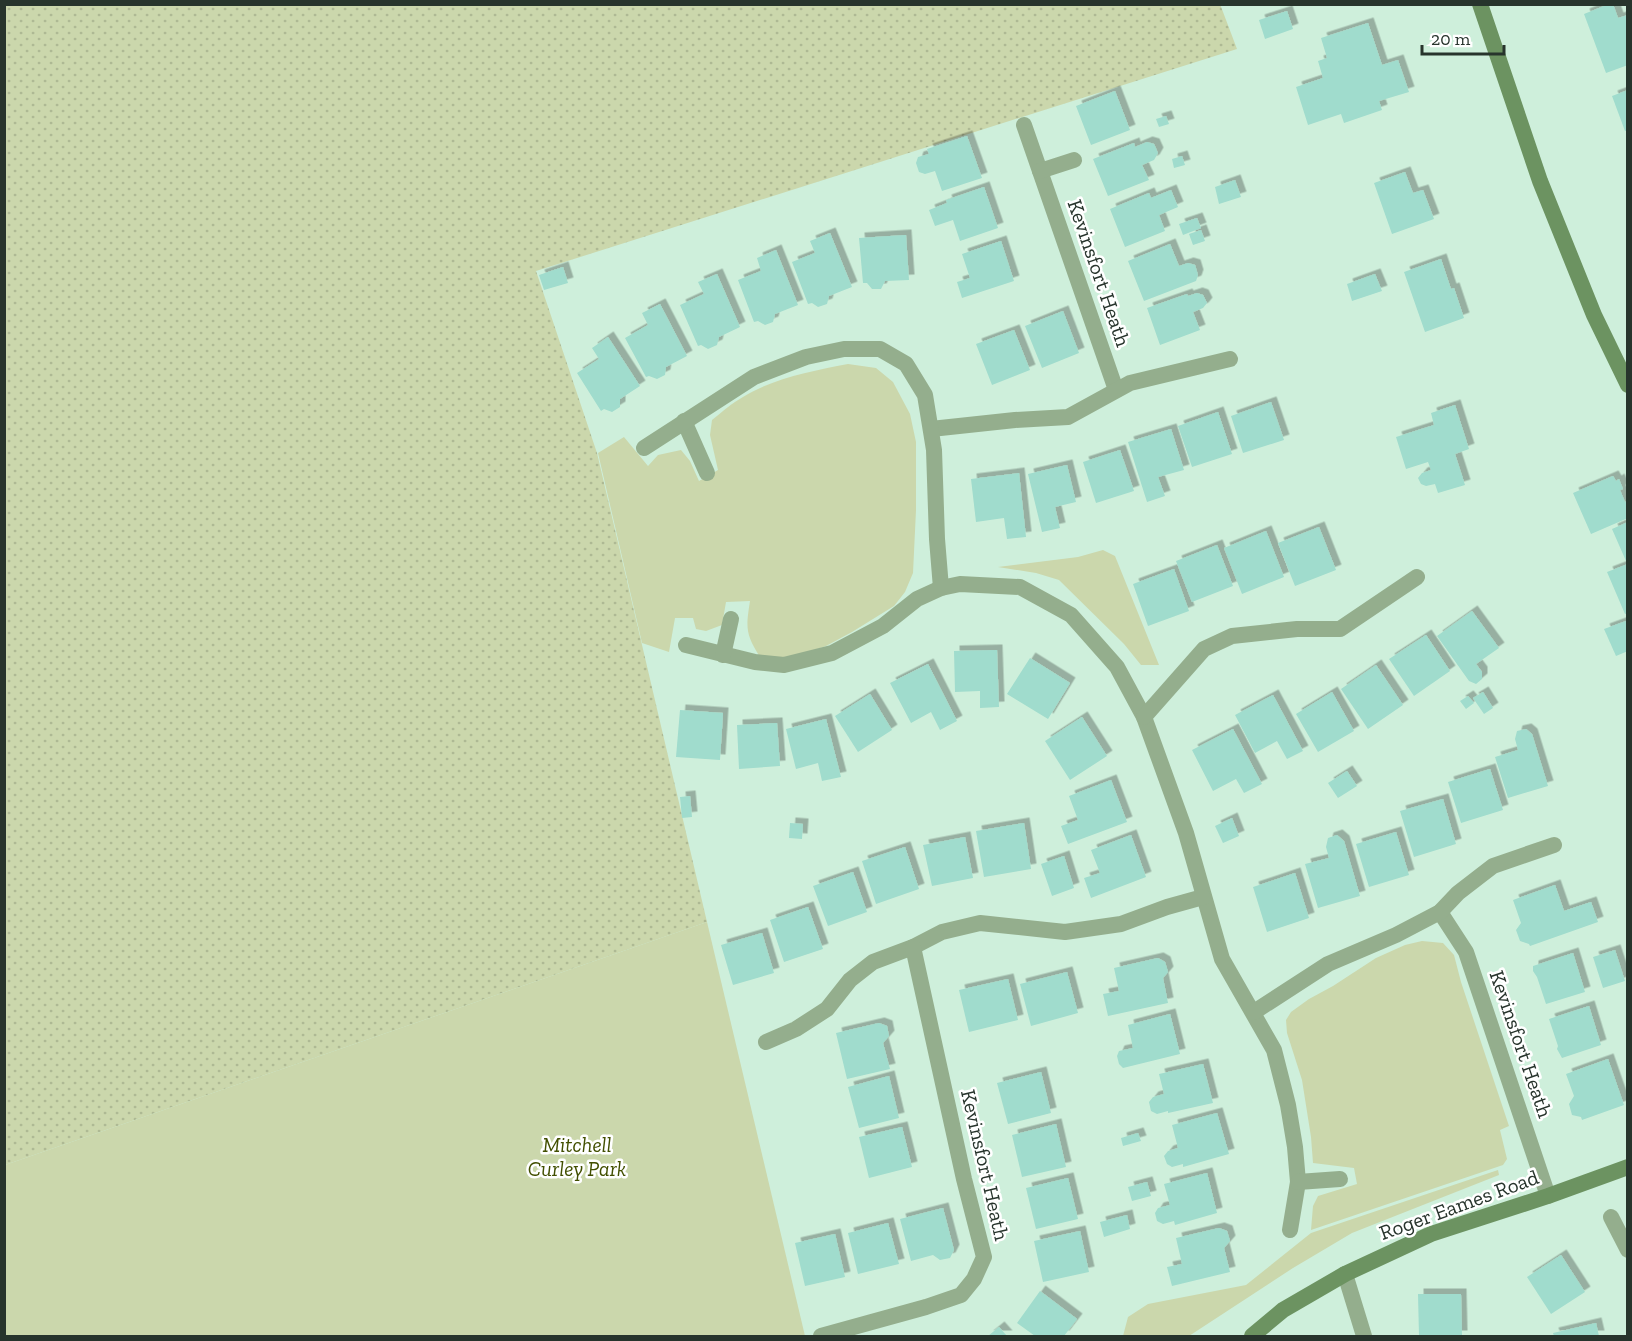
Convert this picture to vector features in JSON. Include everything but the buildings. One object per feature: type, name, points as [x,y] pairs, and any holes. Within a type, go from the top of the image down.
[{"type":"main road","points":[[1480,4],[1540,181],[1594,315],[1628,385]]},
{"type":"main road","name":"Roger Eames Road","points":[[1252,1336],[1283,1310],[1345,1274],[1431,1234],[1628,1167]]},
{"type":"street","name":"Kevinsfort Heath","points":[[1023,124],[1116,390]]},
{"type":"street","points":[[1040,171],[1074,159]]},
{"type":"street","points":[[644,448],[754,377],[806,357],[844,349],[880,349],[906,364],[924,395],[934,450],[940,588]]},
{"type":"street","points":[[931,429],[1068,417],[1130,383],[1230,358]]},
{"type":"street","points":[[684,421],[707,473]]},
{"type":"street","points":[[1144,717],[1204,649],[1232,636],[1297,629],[1340,628],[1417,577]]},
{"type":"street","points":[[686,645],[755,662],[784,665],[832,653],[883,626],[917,598],[940,588],[960,584],[1020,587],[1071,615],[1117,667],[1144,717],[1186,833],[1222,959],[1274,1050],[1288,1105],[1295,1147],[1298,1182],[1290,1230]]},
{"type":"street","points":[[723,655],[731,619]]},
{"type":"street","points":[[1254,1012],[1329,964],[1396,935],[1440,912],[1458,893],[1493,866],[1554,845]]},
{"type":"street","points":[[766,1042],[796,1029],[827,1009],[850,980],[873,962],[913,947],[942,932],[980,923],[1065,932],[1121,924],[1203,897]]},
{"type":"street","name":"Kevinsfort Heath","points":[[1440,912],[1467,952],[1548,1196]]},
{"type":"street","name":"Kevinsfort Heath","points":[[821,1336],[872,1329],[961,1295],[974,1279],[984,1257],[964,1179],[913,947]]},
{"type":"street","points":[[1298,1182],[1340,1179]]},
{"type":"street","points":[[1611,1218],[1628,1250]]},
{"type":"street","points":[[1345,1274],[1364,1336]]},
{"type":"green space","points":[[1220,4],[1237,49],[536,271],[597,453],[707,922],[5,1165],[4,5]]},
{"type":"green space","points":[[848,364],[876,368],[893,382],[910,414],[916,442],[916,510],[913,573],[905,592],[894,606],[852,632],[826,646],[790,658],[760,657],[749,636],[750,601],[726,602],[722,625],[706,631],[696,629],[693,618],[675,618],[669,652],[642,643],[598,453],[624,437],[648,466],[658,455],[681,450],[690,461],[699,481],[718,470],[710,435],[712,420],[727,408],[755,390],[780,380]]},
{"type":"green space","points":[[1103,550],[1115,556],[1159,665],[1141,665],[1124,644],[1059,580],[1036,573],[998,567],[1078,557]]},
{"type":"green space","name":"Mitchell Curley Park","points":[[707,922],[805,1336],[5,1336],[5,1165]]},
{"type":"green space","points":[[1422,941],[1443,943],[1454,955],[1509,1126],[1500,1130],[1507,1159],[1503,1165],[1311,1230],[1313,1206],[1318,1196],[1357,1184],[1354,1168],[1313,1163],[1302,1080],[1287,1033],[1286,1020],[1291,1012],[1309,999],[1376,958],[1405,945]]},
{"type":"green space","points":[[1498,1170],[1499,1175],[1352,1233],[1293,1268],[1189,1336],[1123,1336],[1128,1317],[1148,1304],[1246,1285],[1311,1233]]}]
